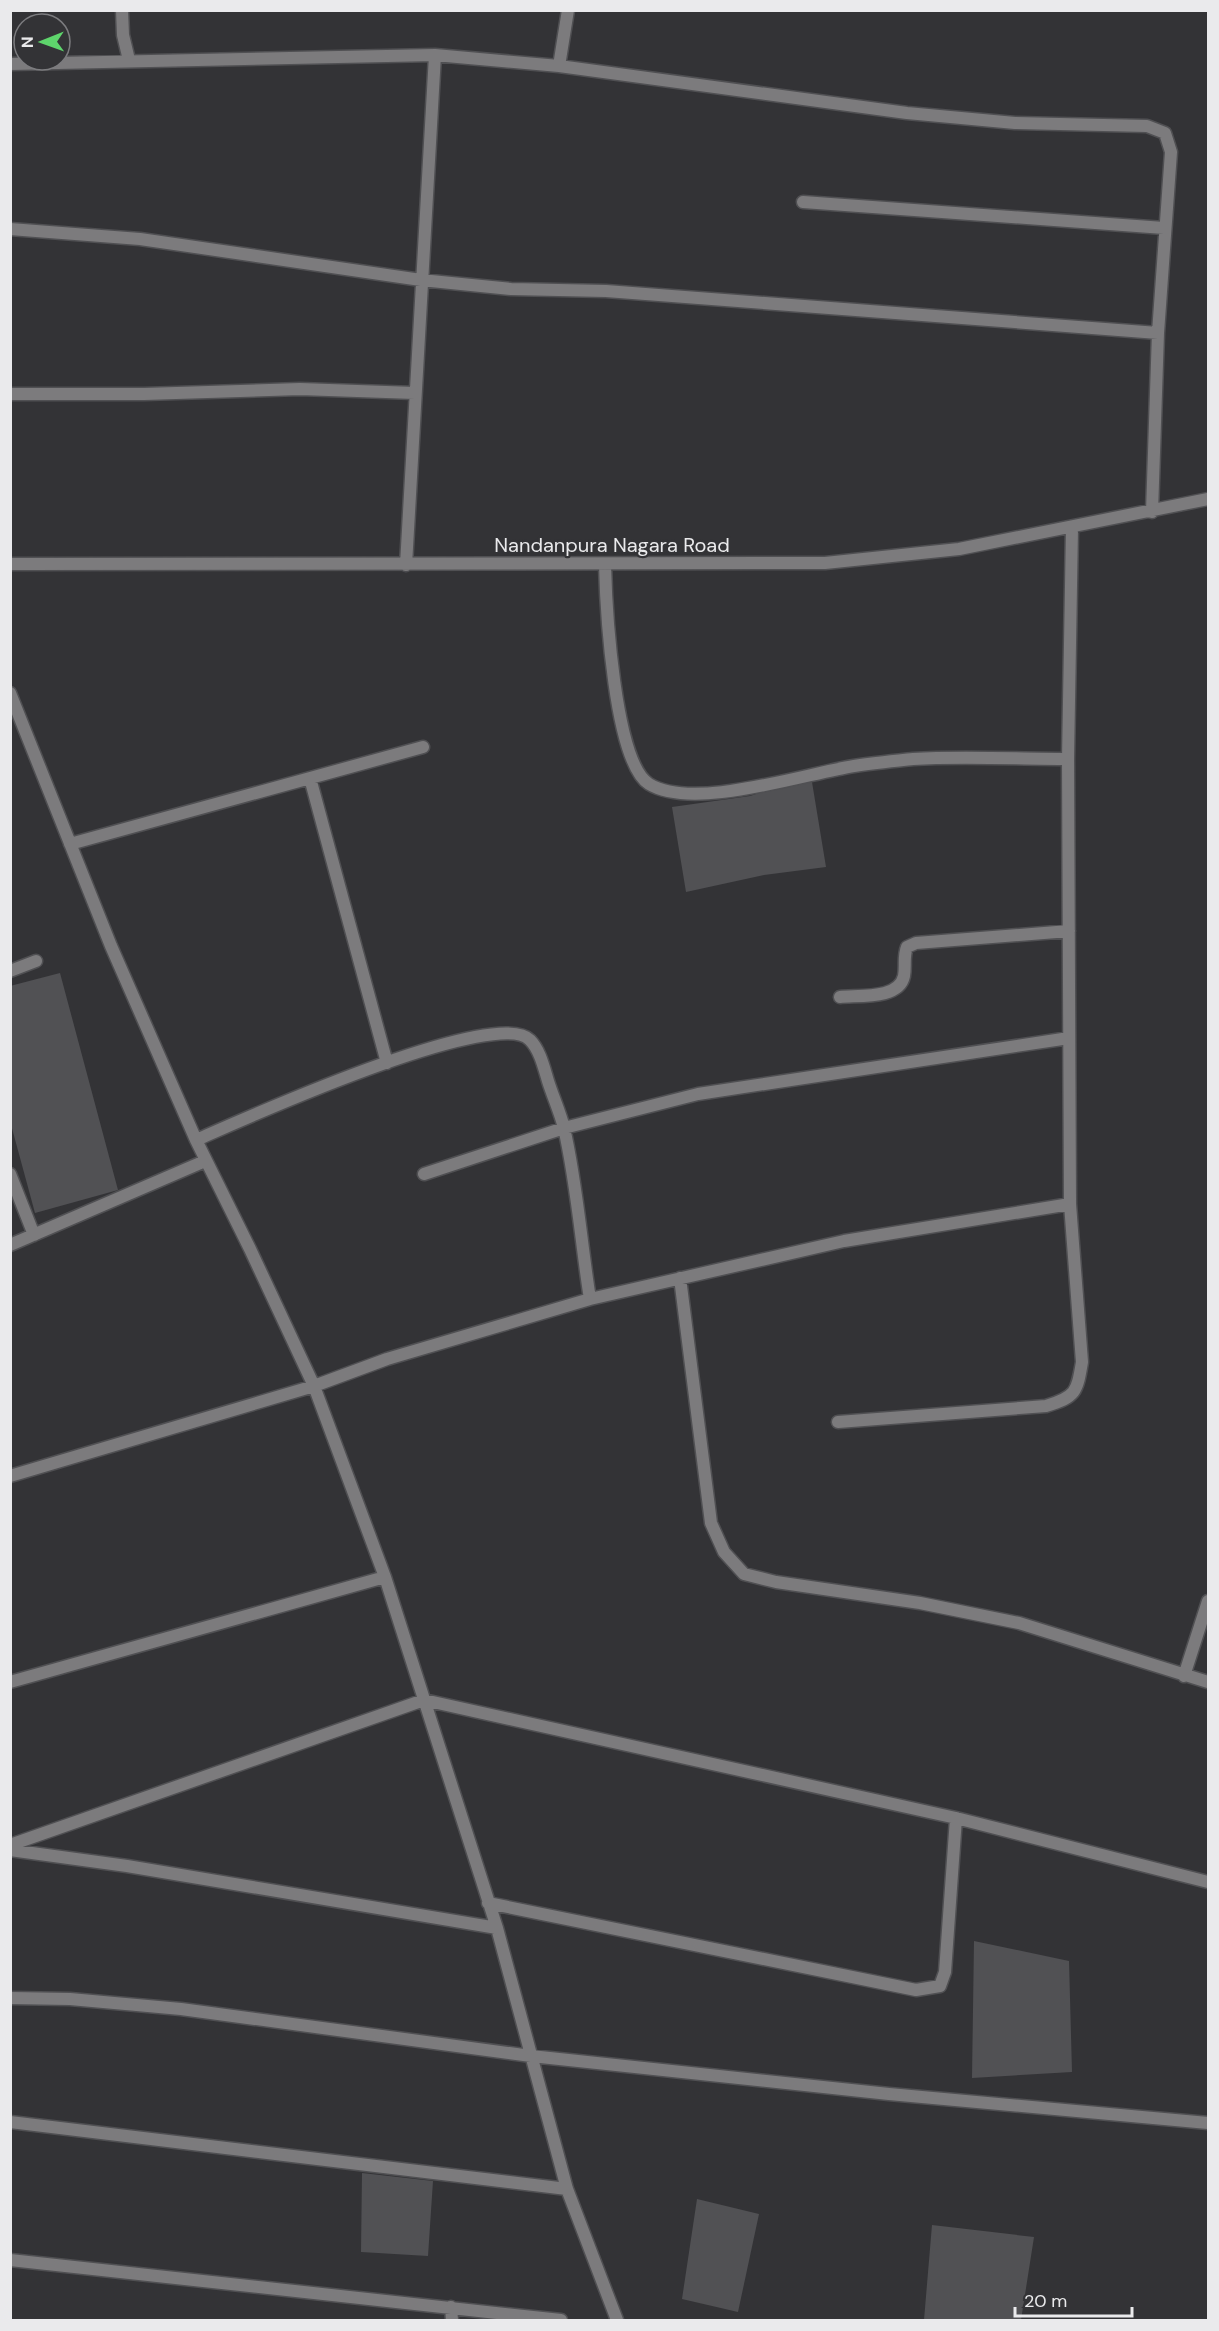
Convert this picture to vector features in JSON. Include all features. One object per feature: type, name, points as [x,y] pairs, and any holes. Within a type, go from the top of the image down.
[{"type":"street","points":[[122,10],[123,35],[129,60]]},
{"type":"street","points":[[559,66],[568,10]]},
{"type":"street","points":[[406,565],[435,55]]},
{"type":"street","points":[[10,64],[435,55],[559,66],[907,113],[1015,123],[1147,126],[1165,133],[1171,152],[1158,333],[1152,512]]},
{"type":"street","points":[[803,202],[1164,228]]},
{"type":"street","points":[[10,229],[140,239],[421,280],[511,289],[606,291],[1158,333]]},
{"type":"street","points":[[10,394],[144,394],[300,389],[415,393]]},
{"type":"street","name":"Nandanpura Nagara Road","points":[[10,564],[825,563],[959,549],[1209,499]]},
{"type":"street","points":[[838,1422],[1046,1406],[1068,1399],[1078,1388],[1082,1362],[1070,1204],[1068,759],[1072,528]]},
{"type":"street","points":[[604,565],[608,636],[619,705],[633,762],[648,783],[674,793],[717,793],[854,766],[914,759],[1068,759]]},
{"type":"street","points":[[10,693],[70,844],[205,1161],[250,1249],[314,1386],[385,1577],[496,1928],[567,2189],[617,2320]]},
{"type":"street","points":[[70,844],[423,747]]},
{"type":"street","points":[[310,778],[387,1062]]},
{"type":"street","points":[[840,998],[892,992],[900,986],[904,976],[903,956],[907,947],[916,943],[1069,931]]},
{"type":"street","points":[[10,971],[36,961]]},
{"type":"street","points":[[196,1140],[310,1089],[387,1062],[468,1040],[515,1032],[530,1039],[540,1057],[564,1128],[590,1299]]},
{"type":"street","points":[[424,1174],[564,1128],[698,1094],[874,1065],[1069,1038]]},
{"type":"street","points":[[10,1245],[205,1161]]},
{"type":"street","points":[[10,1174],[34,1235]]},
{"type":"street","points":[[10,1476],[314,1386],[387,1359],[590,1299],[844,1241],[1070,1204]]},
{"type":"street","points":[[680,1278],[711,1523],[724,1552],[744,1574],[776,1582],[920,1603],[1019,1623],[1209,1682]]},
{"type":"street","points":[[10,1682],[385,1577]]},
{"type":"street","points":[[1184,1676],[1209,1601]]},
{"type":"street","points":[[10,1845],[424,1700],[956,1818],[1209,1882]]},
{"type":"street","points":[[488,1903],[904,1988],[928,1990],[940,1986],[945,1972],[956,1818]]},
{"type":"street","points":[[10,1850],[127,1866],[496,1928]]},
{"type":"street","points":[[10,1998],[70,1999],[181,2009],[531,2056],[901,2095],[1209,2123]]},
{"type":"street","points":[[10,2122],[567,2189]]},
{"type":"street","points":[[10,2260],[561,2320]]},
{"type":"street","points":[[451,2307],[452,2320]]},
{"type":"building","points":[[811,776],[826,867],[764,875],[686,892],[672,807],[750,796]]},
{"type":"building","points":[[60,973],[118,1190],[35,1213],[10,1121],[10,986]]},
{"type":"building","points":[[974,1941],[1069,1961],[1072,2072],[972,2078]]},
{"type":"building","points":[[362,2173],[433,2181],[428,2256],[361,2252]]},
{"type":"building","points":[[697,2199],[759,2214],[738,2312],[682,2299]]},
{"type":"building","points":[[932,2225],[1034,2237],[1021,2320],[924,2320]]}]
